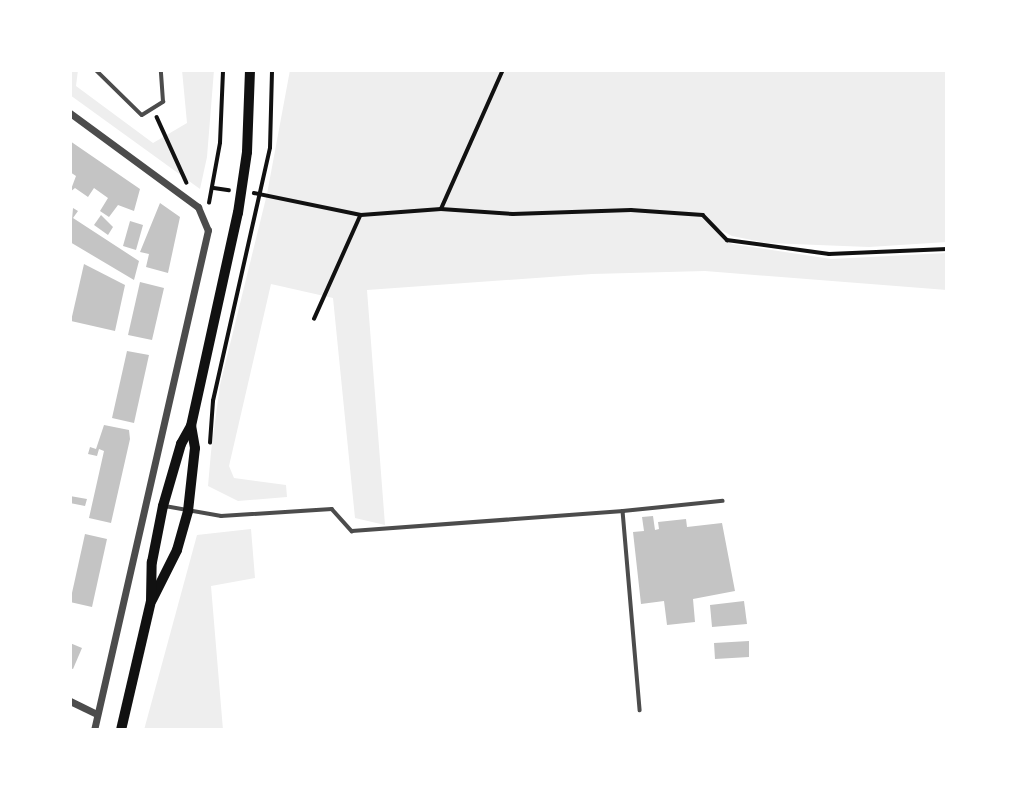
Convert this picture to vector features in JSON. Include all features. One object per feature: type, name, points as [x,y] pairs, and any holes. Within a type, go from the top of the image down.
[{"type":"main road","points":[[121,730],[151,601],[152,562],[163,506],[178,454],[191,426],[241,191],[250,70]]},
{"type":"main road","points":[[151,601],[177,550],[188,511],[195,448],[191,426]]},
{"type":"street","points":[[70,113],[201,210],[206,241],[94,730]]},
{"type":"street","points":[[70,701],[97,714]]},
{"type":"lane","points":[[96,70],[142,115],[163,102],[161,70]]},
{"type":"lane","points":[[163,506],[221,516],[332,509],[352,531],[722,501]]},
{"type":"lane","points":[[623,511],[640,710]]},
{"type":"path","points":[[214,188],[223,70]]},
{"type":"path","points":[[209,456],[213,401],[270,148],[272,70]]},
{"type":"path","points":[[441,209],[503,70]]},
{"type":"path","points":[[154,109],[201,210]]},
{"type":"path","points":[[260,193],[361,215],[441,209],[513,214],[631,209],[703,215],[727,240],[829,254],[947,250]]},
{"type":"path","points":[[314,319],[361,215]]},
{"type":"shaded area","points":[[70,70],[78,70],[76,86],[153,143],[187,123],[182,70],[214,70],[207,157],[200,189],[70,95]]},
{"type":"shaded area","points":[[290,70],[947,70],[947,242],[869,247],[767,243],[732,236],[711,225],[732,244],[831,259],[947,253],[947,290],[705,271],[592,274],[367,290],[385,525],[355,518],[333,298],[271,284],[229,466],[234,478],[286,485],[287,497],[238,501],[208,486],[211,452],[220,385],[267,194]]},
{"type":"shaded area","points":[[251,529],[255,578],[211,586],[223,730],[144,730],[197,535]]},
{"type":"building","points":[[70,141],[140,189],[134,211],[118,205],[109,217],[100,211],[108,198],[94,188],[88,197],[75,188],[70,192],[76,176],[70,172]]},
{"type":"building","points":[[160,203],[180,217],[168,273],[146,267],[149,254],[140,252]]},
{"type":"building","points":[[73,208],[78,211],[73,218],[139,261],[134,280],[70,242]]},
{"type":"building","points":[[101,215],[113,227],[108,235],[94,225]]},
{"type":"building","points":[[130,221],[143,225],[136,250],[123,246]]},
{"type":"building","points":[[84,264],[125,285],[115,331],[71,321]]},
{"type":"building","points":[[140,282],[164,288],[152,340],[128,335]]},
{"type":"building","points":[[127,351],[149,355],[134,423],[112,418]]},
{"type":"building","points":[[104,425],[129,430],[130,439],[111,523],[89,518],[104,451],[99,449],[97,456],[88,454],[90,447],[96,449]]},
{"type":"building","points":[[70,496],[87,499],[85,506],[70,503]]},
{"type":"building","points":[[653,516],[655,530],[659,529],[658,522],[686,519],[687,527],[722,523],[735,591],[693,599],[695,622],[667,625],[664,601],[641,604],[633,532],[644,531],[642,517]]},
{"type":"building","points":[[85,534],[107,539],[92,607],[70,602]]},
{"type":"building","points":[[744,601],[747,624],[712,627],[710,605]]},
{"type":"building","points":[[749,641],[749,657],[715,659],[714,643]]},
{"type":"building","points":[[70,643],[82,648],[73,669],[70,668]]}]
